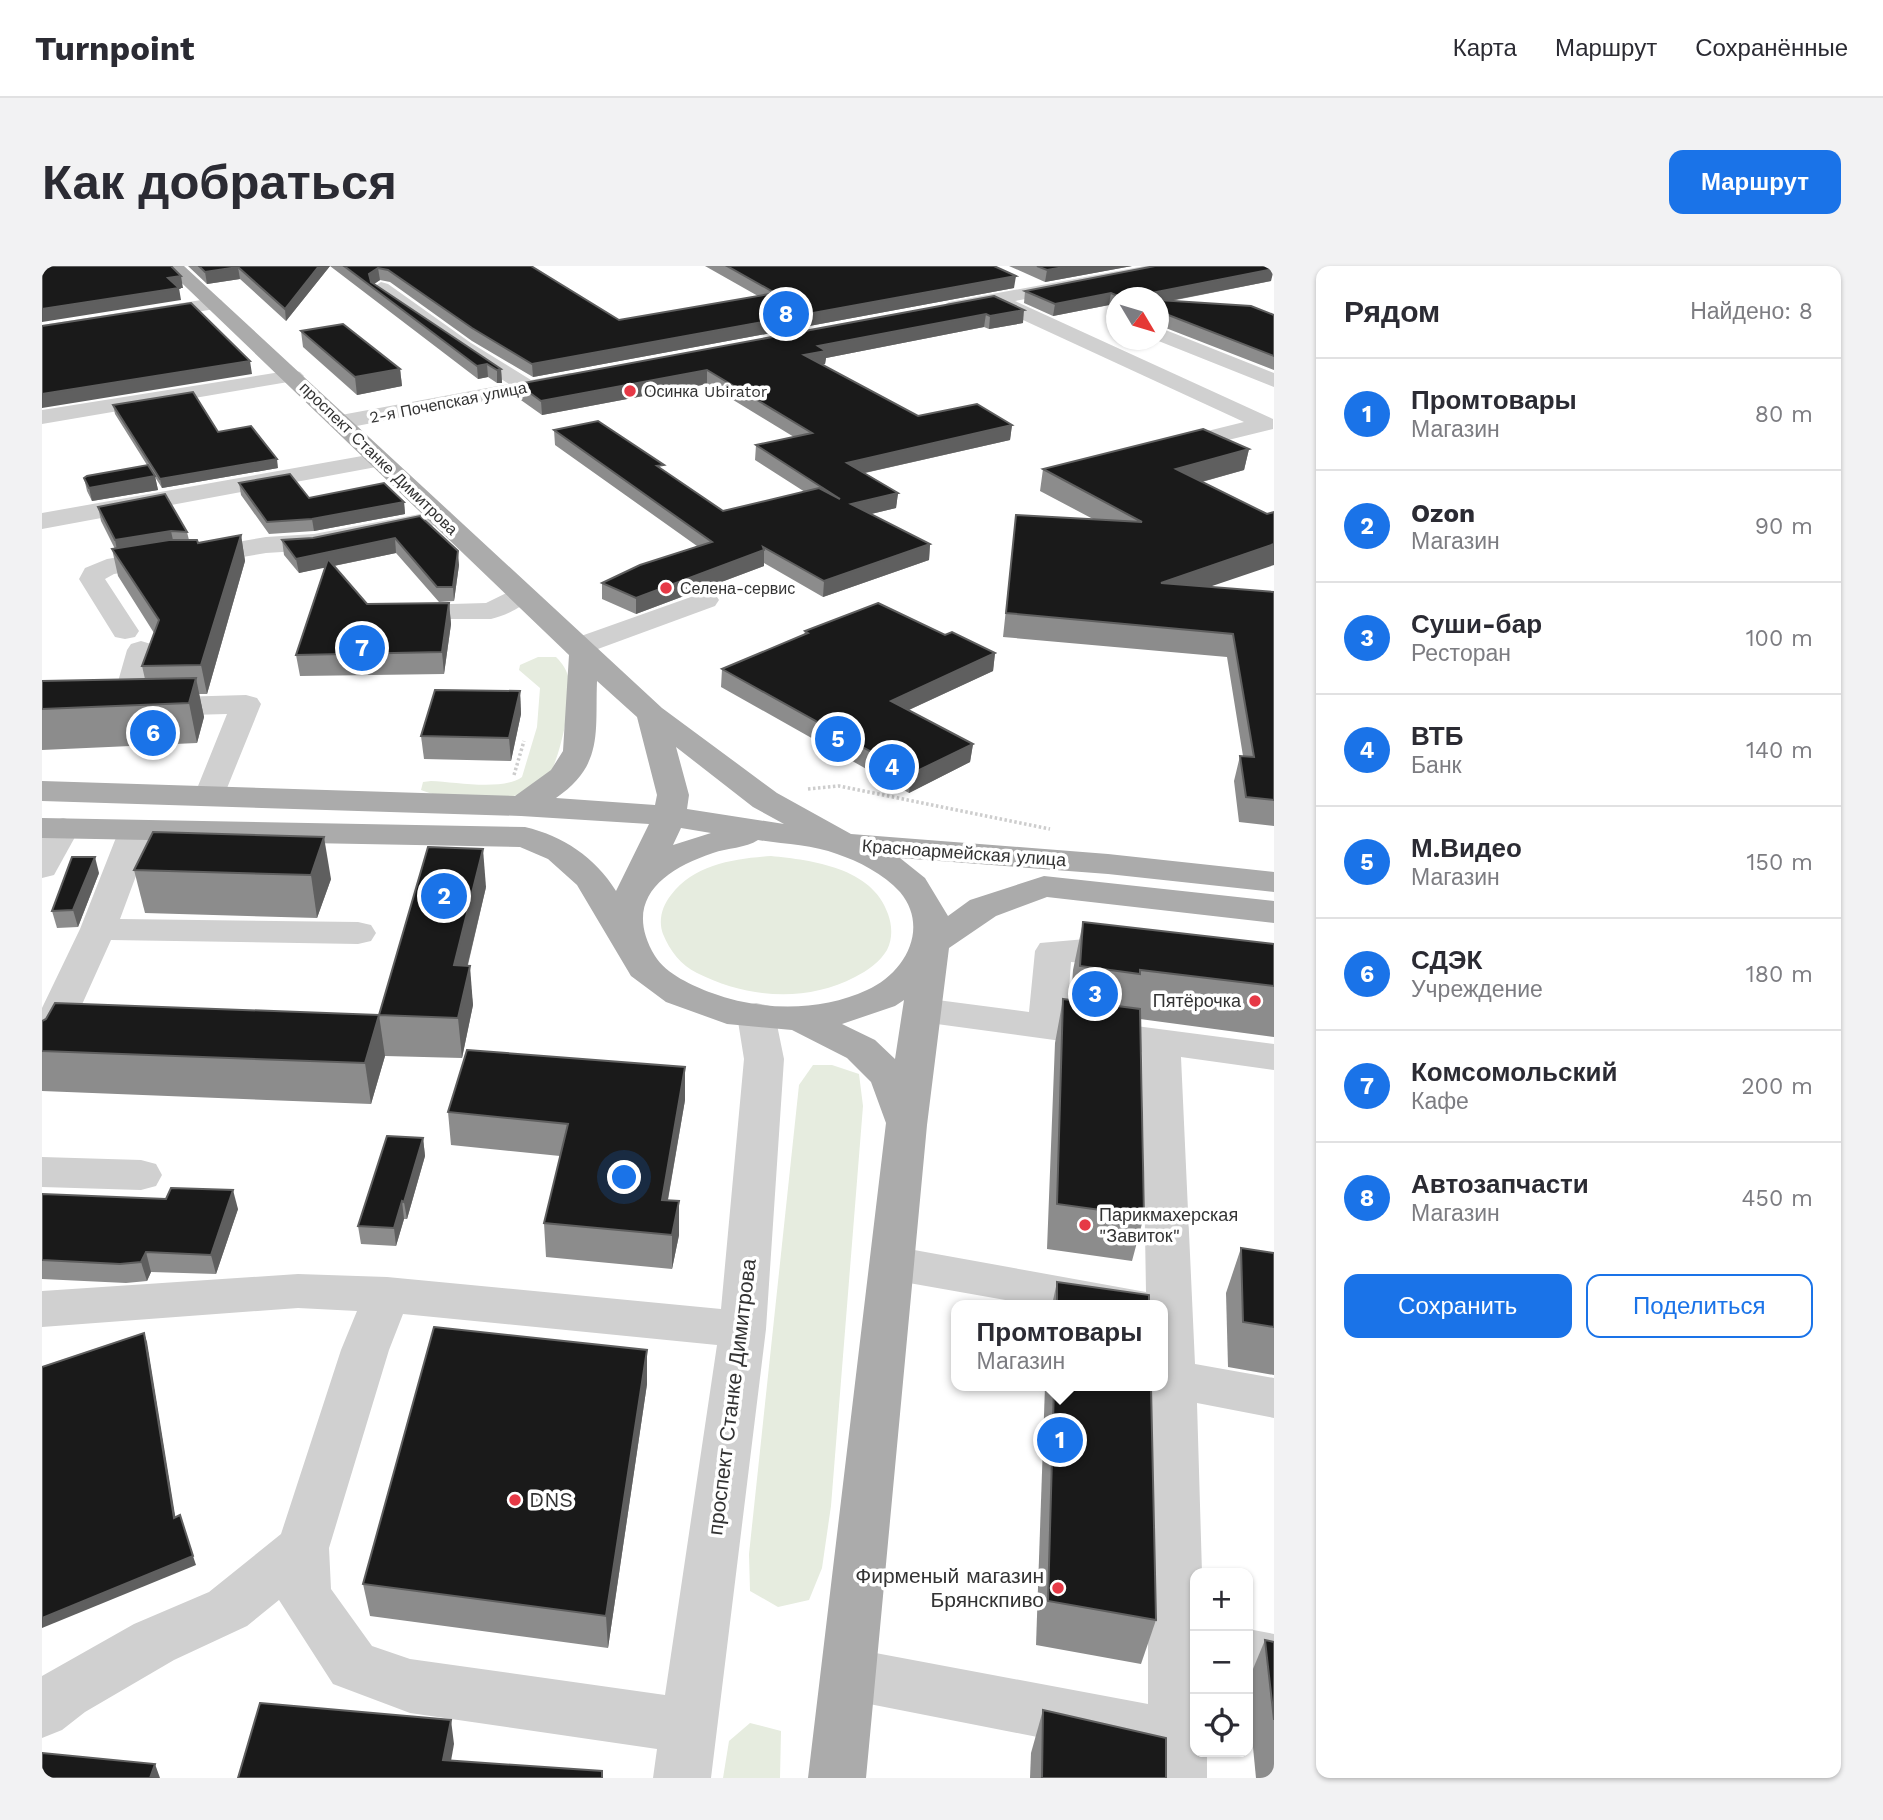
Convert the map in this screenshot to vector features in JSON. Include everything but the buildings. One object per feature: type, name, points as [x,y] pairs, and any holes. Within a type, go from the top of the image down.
[{"type":"main road","name":"проспект Станке Димитрова","points":[[173,266],[293,376],[580,650],[652,714]]},
{"type":"main road","points":[[52,828],[136,830],[519,808],[565,778],[575,763],[579,751],[580,650]]},
{"type":"main road","points":[[626,938],[625,908],[670,816],[673,795],[652,714]]},
{"type":"main road","name":"Красноармейская улица","points":[[652,714],[765,800],[843,844],[1108,864],[1274,882]]},
{"type":"main road","points":[[42,791],[670,816],[843,844],[882,861],[913,884],[930,913],[932,944],[906,1125],[837,1778]]},
{"type":"main road","points":[[519,808],[560,852],[591,879],[644,968],[679,994],[727,1012],[776,1016],[835,1014],[882,998],[915,973],[932,944]]},
{"type":"main road","points":[[640,880],[668,858],[706,842],[751,834],[798,835]]},
{"type":"main road","name":"Красноармейская улица","points":[[932,944],[982,908],[1044,886],[1274,912]]},
{"type":"main road","points":[[776,1016],[861,1049],[889,1076],[906,1125]]},
{"type":"street","points":[[931,312],[1175,266]]},
{"type":"street","points":[[1010,276],[1043,291]]},
{"type":"street","points":[[381,288],[464,347],[528,387]]},
{"type":"street","points":[[996,300],[1265,424],[1152,452]]},
{"type":"street","points":[[42,331],[214,304]]},
{"type":"street","points":[[1169,338],[1274,382]]},
{"type":"street","name":"2-я Почепская улица","points":[[341,422],[596,374]]},
{"type":"street","points":[[42,418],[293,376]]},
{"type":"street","points":[[42,521],[379,460]]},
{"type":"street","points":[[125,708],[133,641],[92,579],[94,573],[107,567],[174,556],[196,557],[266,545],[314,542],[441,517]]},
{"type":"street","points":[[427,611],[491,611],[521,594]]},
{"type":"street","points":[[580,650],[705,600]]},
{"type":"street","points":[[42,710],[246,704],[210,796]]},
{"type":"street","points":[[42,868],[52,828]]},
{"type":"street","points":[[49,1034],[98,929],[136,830]]},
{"type":"street","points":[[98,929],[358,933]]},
{"type":"street","points":[[1046,1026],[1053,951],[1086,950],[1163,959]]},
{"type":"street","points":[[922,1010],[1274,1057]]},
{"type":"street","name":"проспект Станке Димитрова","points":[[685,1752],[743,1329],[764,1059],[776,1016]]},
{"type":"street","points":[[49,1034],[96,1020]]},
{"type":"street","points":[[1155,1300],[1161,1042]]},
{"type":"street","points":[[42,1172],[141,1175]]},
{"type":"street","points":[[892,1263],[1104,1300]]},
{"type":"street","points":[[42,1309],[298,1291],[387,1295],[743,1329]]},
{"type":"street","points":[[387,1295],[365,1350],[303,1548],[304,1596],[353,1666],[410,1686],[685,1752]]},
{"type":"street","points":[[849,1675],[1177,1758],[1185,1643],[1172,1379],[1168,1363]]},
{"type":"street","points":[[1172,1379],[1274,1398]]},
{"type":"street","points":[[42,1711],[65,1693],[154,1642],[228,1609],[303,1548]]},
{"type":"street","points":[[1253,1656],[1274,1660]]},
{"type":"path","points":[[519,808],[524,741]]},
{"type":"path","points":[[800,790],[839,786],[1055,830]]},
{"type":"shaded area","points":[[538,657],[556,657],[566,670],[570,689],[559,750],[544,782],[518,795],[484,800],[449,797],[421,790],[423,782],[491,785],[522,777],[537,727],[540,688],[519,670],[520,665]]},
{"type":"shaded area","points":[[771,856],[804,860],[839,869],[869,886],[880,898],[888,914],[891,932],[887,950],[873,966],[855,977],[816,991],[776,994],[736,988],[697,973],[681,962],[669,946],[661,924],[665,904],[671,895],[703,870],[729,861]]},
{"type":"shaded area","points":[[813,1065],[832,1065],[859,1074],[863,1106],[831,1506],[822,1568],[809,1600],[778,1607],[750,1591],[749,1554],[799,1085]]},
{"type":"shaded area","points":[[750,1723],[781,1731],[780,1778],[723,1778],[729,1741]]},
{"type":"place","name":"Автозапчасти","points":[[786,314]]},
{"type":"place","name":"Осинка Ubirator","points":[[630,391]]},
{"type":"place","name":"Селена-сервис","points":[[666,588]]},
{"type":"place","name":"Комсомольский","points":[[362,648]]},
{"type":"place","name":"СДЭК","points":[[153,733]]},
{"type":"place","name":"М.Видео","points":[[838,739]]},
{"type":"place","name":"ВТБ","points":[[892,767]]},
{"type":"place","name":"Ozon","points":[[444,896]]},
{"type":"place","name":"Суши-бар","points":[[1095,994]]},
{"type":"place","name":"Пятёрочка","points":[[1255,1001]]},
{"type":"place","name":"Парикмахерская \"Завиток\"","points":[[1085,1225]]},
{"type":"place","name":"Промтовары","points":[[1060,1440]]},
{"type":"place","name":"DNS","points":[[515,1500]]},
{"type":"place","name":"Фирменый магазин Брянскпиво","points":[[1058,1588]]}]
